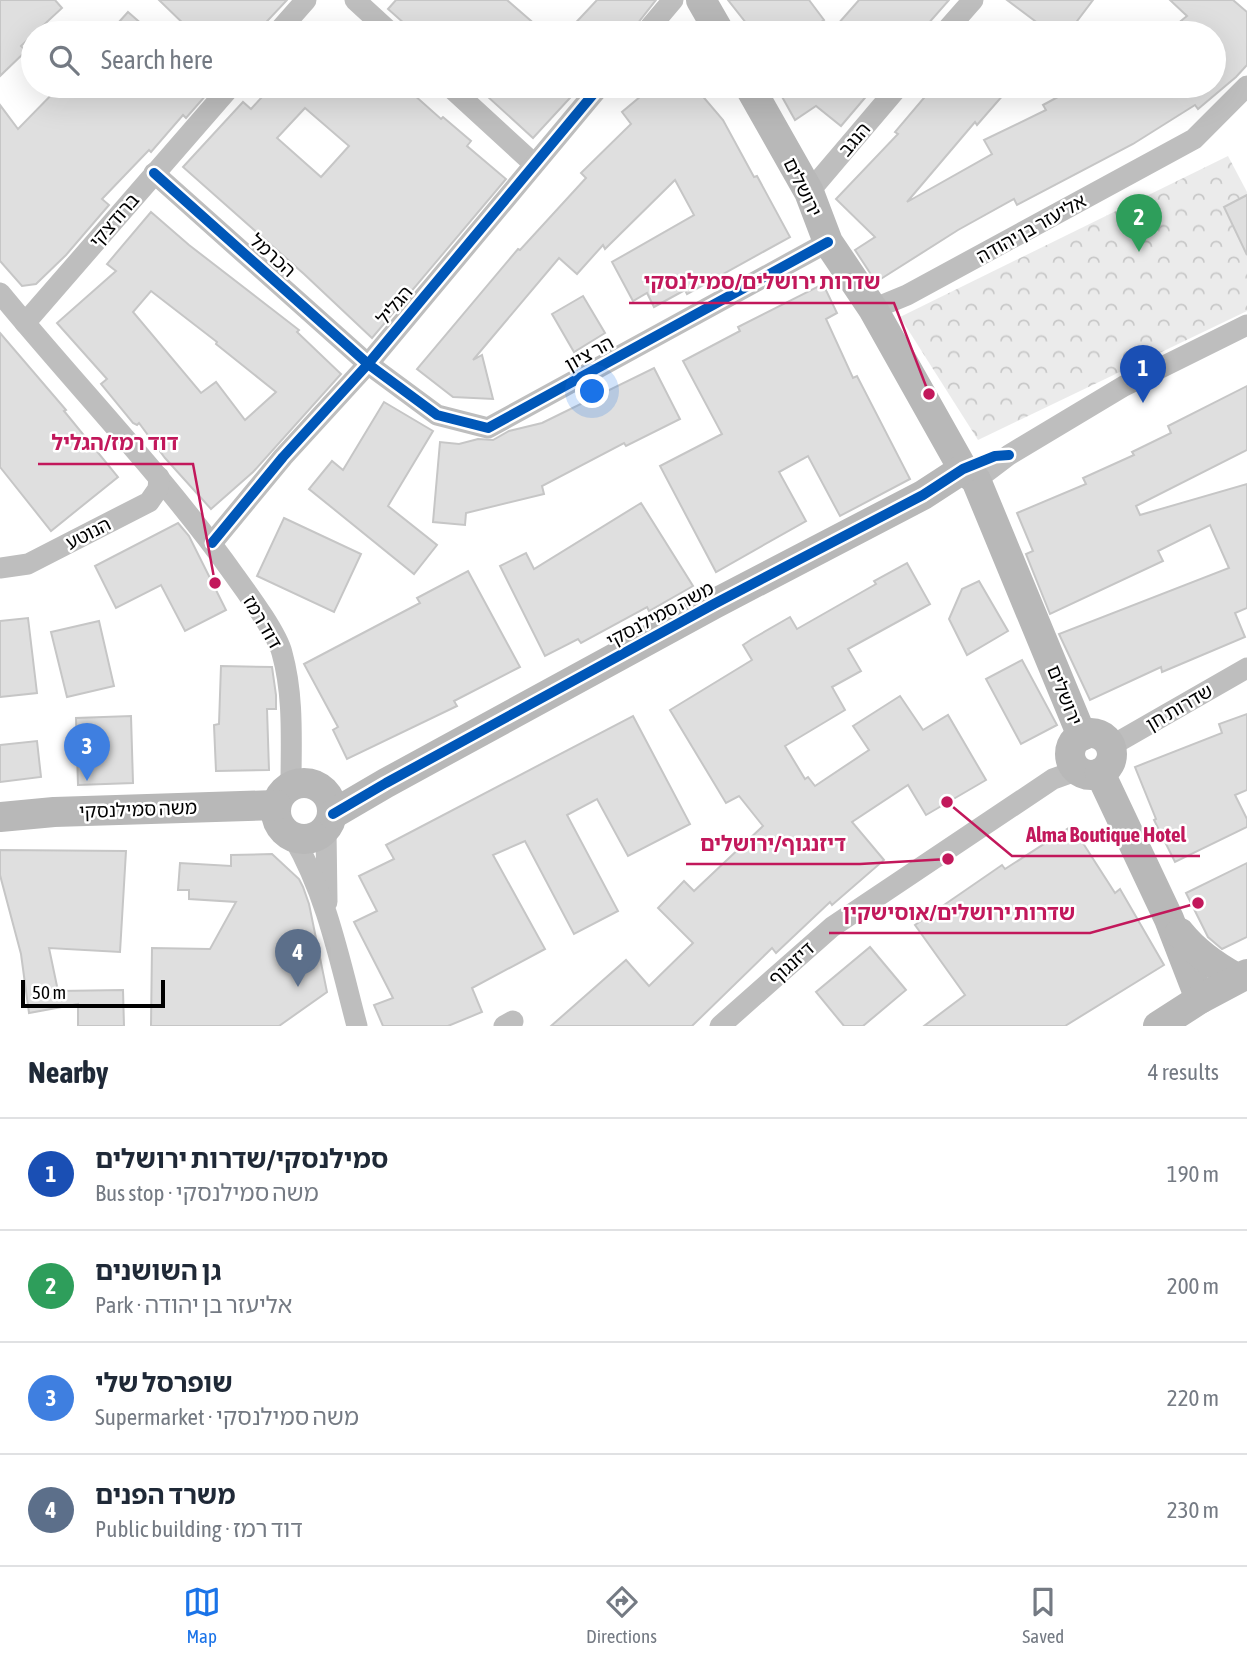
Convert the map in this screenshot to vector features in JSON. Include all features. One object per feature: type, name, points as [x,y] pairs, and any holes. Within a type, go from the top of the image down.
[{"type":"street","points":[[288,21],[306,0]]},
{"type":"street","points":[[355,0],[378,21]]},
{"type":"street","points":[[655,21],[673,0]]},
{"type":"street","points":[[701,0],[713,21]]},
{"type":"street","points":[[955,21],[973,0]]},
{"type":"street","name":"אליעזר בן יהודה","points":[[873,309],[907,295],[1194,139],[1247,86]]},
{"type":"street","name":"ברודצקי","points":[[25,323],[220,98]]},
{"type":"street","points":[[462,98],[534,164]]},
{"type":"street","name":"הגליל","points":[[212,543],[283,457],[368,364],[590,98]]},
{"type":"street","name":"ירושלים","points":[[756,98],[809,192],[828,242],[873,309],[1001,537],[1082,736],[1088,733],[1102,736],[1096,763]]},
{"type":"street","name":"הנגב","points":[[809,192],[889,98]]},
{"type":"street","name":"הכרמל","points":[[154,173],[368,364]]},
{"type":"street","name":"הר ציון","points":[[368,364],[437,415],[488,428],[828,242]]},
{"type":"street","name":"דוד רמז","points":[[0,293],[159,477],[212,543],[282,650],[291,696],[284,795]]},
{"type":"street","name":"משה סמילנסקי","points":[[329,822],[398,776],[703,610],[923,495],[968,478],[995,456],[1009,455],[1124,386],[1247,325]]},
{"type":"street","name":"הנוטע","points":[[0,568],[28,564],[149,502],[158,489],[159,477]]},
{"type":"street","name":"שדרות חן","points":[[1096,763],[1247,668]]},
{"type":"street","points":[[1096,763],[1169,919],[1200,999]]},
{"type":"street","name":"דיזנגוף","points":[[720,1026],[832,927],[1053,779],[1096,763]]},
{"type":"street","points":[[327,914],[330,797],[317,785],[309,782],[284,795],[279,824],[293,837],[308,863],[327,914],[357,1026]]},
{"type":"street","name":"משה סמילנסקי","points":[[0,817],[284,795]]},
{"type":"street","points":[[293,837],[307,839],[329,822]]},
{"type":"street","points":[[1169,919],[1191,947],[1245,987]]},
{"type":"street","points":[[1158,1026],[1200,999],[1245,987]]},
{"type":"green space","points":[[1228,156],[1247,192],[1247,311],[978,440],[900,317]]},
{"type":"building","points":[[0,0],[55,0],[62,8],[48,21],[21,21],[21,56],[0,76]]},
{"type":"building","points":[[159,0],[287,0],[267,21],[181,21]]},
{"type":"building","points":[[396,0],[507,0],[531,21],[402,21],[388,9]]},
{"type":"building","points":[[597,0],[656,0],[639,21],[577,21]]},
{"type":"building","points":[[728,0],[809,0],[824,20],[823,21],[745,21]]},
{"type":"building","points":[[859,0],[949,0],[931,21],[841,21]]},
{"type":"building","points":[[1007,0],[1093,0],[1077,21],[1035,21]]},
{"type":"building","points":[[1170,0],[1233,0],[1247,12],[1247,65],[1226,85],[1226,21],[1181,21],[1187,16]]},
{"type":"building","points":[[128,12],[138,21],[120,21]]},
{"type":"building","points":[[48,98],[204,98],[186,118],[183,115],[151,152],[149,150],[102,199],[109,205],[66,255],[36,284],[22,286],[0,261],[0,105],[18,129]]},
{"type":"building","points":[[261,98],[417,98],[471,141],[467,146],[506,179],[372,338],[183,167],[243,102],[251,109]],"holes":[[[305,108],[349,146],[321,177],[277,138]]]},
{"type":"building","points":[[489,98],[570,98],[533,138]]},
{"type":"building","points":[[639,98],[704,98],[723,120],[790,237],[687,294],[685,290],[654,307],[647,293],[633,301],[612,262],[694,215],[675,180],[605,249],[603,245],[577,274],[559,258],[473,360],[482,355],[493,399],[453,397],[417,369],[518,249],[520,250],[586,178],[581,173],[631,124],[622,112]]},
{"type":"building","points":[[783,98],[865,98],[841,126],[816,106],[795,120]]},
{"type":"building","points":[[924,98],[1001,98],[977,125],[975,122],[907,202],[992,154],[984,140],[1046,110],[1043,105],[1056,98],[1211,98],[1198,109],[1195,105],[1133,144],[1017,205],[1014,199],[958,230],[876,282],[855,250],[875,237],[836,199],[898,134],[895,132]]},
{"type":"building","points":[[1247,195],[1247,255],[1224,207]]},
{"type":"building","points":[[151,212],[189,245],[299,330],[297,332],[341,374],[253,472],[211,509],[165,458],[139,423],[133,423],[101,384],[107,379],[57,323],[116,271],[107,264]],"holes":[[[151,291],[217,342],[216,344],[276,392],[245,420],[216,382],[201,393],[133,312]]]},
{"type":"building","points":[[823,284],[837,313],[826,319],[853,378],[857,376],[910,479],[840,516],[808,456],[779,472],[806,521],[716,572],[660,466],[722,434],[683,361],[740,331],[738,327]]},
{"type":"building","points":[[583,296],[605,333],[574,352],[552,314]]},
{"type":"building","points":[[0,333],[66,410],[64,411],[118,477],[51,531],[0,467]]},
{"type":"building","points":[[654,368],[680,419],[626,446],[624,443],[542,486],[544,494],[466,513],[465,525],[433,522],[440,442],[459,444],[478,439],[493,440],[509,431],[542,423]]},
{"type":"building","points":[[1247,386],[1247,450],[1136,506],[1140,515],[1247,484],[1247,608],[1235,613],[1245,637],[1162,672],[1161,667],[1090,700],[1059,634],[1229,568],[1210,525],[1158,551],[1163,561],[1050,614],[1026,554],[1033,551],[1017,513],[1086,484],[1083,478],[1134,455],[1132,452],[1171,433],[1168,426]]},
{"type":"building","points":[[384,402],[433,431],[388,506],[437,545],[414,574],[309,489],[332,461],[343,470]]},
{"type":"building","points":[[641,503],[693,586],[649,611],[647,607],[581,643],[578,639],[545,656],[500,566],[526,553],[534,569]]},
{"type":"building","points":[[284,518],[361,554],[334,612],[257,576]]},
{"type":"building","points":[[178,523],[189,536],[226,610],[185,631],[161,585],[116,608],[95,566]]},
{"type":"building","points":[[907,563],[930,604],[848,649],[861,671],[832,687],[845,710],[785,746],[805,779],[808,777],[815,786],[869,750],[853,726],[900,696],[923,730],[948,715],[986,780],[926,815],[908,785],[852,822],[884,860],[832,905],[830,902],[776,953],[772,948],[692,1026],[551,1026],[626,960],[649,986],[693,943],[658,908],[684,881],[694,891],[763,826],[739,796],[726,803],[670,710],[752,660],[743,645],[752,639],[790,617],[797,629]]},
{"type":"building","points":[[468,571],[520,667],[454,701],[457,706],[347,759],[333,730],[338,727],[304,664],[420,603],[417,598]]},
{"type":"building","points":[[979,581],[1008,631],[967,655],[949,619],[962,589]]},
{"type":"building","points":[[28,618],[37,693],[0,697],[0,621]]},
{"type":"building","points":[[99,621],[114,686],[67,697],[51,632]]},
{"type":"building","points":[[1022,660],[1057,725],[1021,744],[986,679]]},
{"type":"building","points":[[221,666],[272,667],[276,709],[267,709],[269,770],[216,771],[214,725],[219,724]]},
{"type":"building","points":[[1247,714],[1247,790],[1235,795],[1247,819],[1247,827],[1175,862],[1154,820],[1156,819],[1135,767],[1222,733],[1219,724]]},
{"type":"building","points":[[131,716],[133,783],[78,785],[76,718]]},
{"type":"building","points":[[633,716],[690,824],[628,856],[597,799],[567,815],[618,911],[574,934],[525,841],[493,855],[545,949],[472,988],[482,1012],[448,1026],[383,1026],[374,1005],[393,998],[354,922],[377,911],[359,876],[394,859],[386,845]]},
{"type":"building","points":[[37,741],[41,777],[0,782],[0,745]]},
{"type":"building","points":[[1072,826],[1115,893],[1120,889],[1164,965],[1065,1026],[924,1026],[965,995],[915,925],[1002,865],[1005,869]]},
{"type":"building","points":[[0,850],[126,851],[120,952],[49,948],[58,991],[123,990],[124,1026],[78,1026],[78,1004],[29,1013],[21,954],[0,875]]},
{"type":"building","points":[[272,854],[299,879],[303,887],[327,992],[279,1026],[151,1026],[152,948],[210,949],[236,902],[189,899],[189,890],[178,890],[180,863],[231,866],[231,855]]},
{"type":"building","points":[[1247,863],[1247,937],[1222,949],[1208,937],[1186,893]]},
{"type":"building","points":[[870,947],[906,990],[863,1026],[844,1026],[816,992]]},
{"type":"cycle path","points":[[212,543],[283,457],[368,364],[590,98]]},
{"type":"cycle path","points":[[154,173],[368,364],[437,415],[488,428],[828,242]]},
{"type":"cycle path","points":[[333,814],[714,604],[923,495],[963,469],[995,456],[1009,455]]},
{"type":"place","name":"גן השושנים","points":[[1139,252]]},
{"type":"place","name":"שדרות ירושלים/סמילנסקי","points":[[929,394]]},
{"type":"place","name":"סמילנסקי/שדרות ירושלים","points":[[1143,403]]},
{"type":"place","name":"דוד רמז/הגליל","points":[[215,583]]},
{"type":"place","name":"שופרסל שלי","points":[[87,781]]},
{"type":"place","name":"Alma Boutique Hotel","points":[[947,802]]},
{"type":"place","name":"דיזנגוף/ירושלים","points":[[948,859]]},
{"type":"place","name":"שדרות ירושלים/אוסישקין","points":[[1198,903]]},
{"type":"place","name":"משרד הפנים","points":[[298,987]]}]
